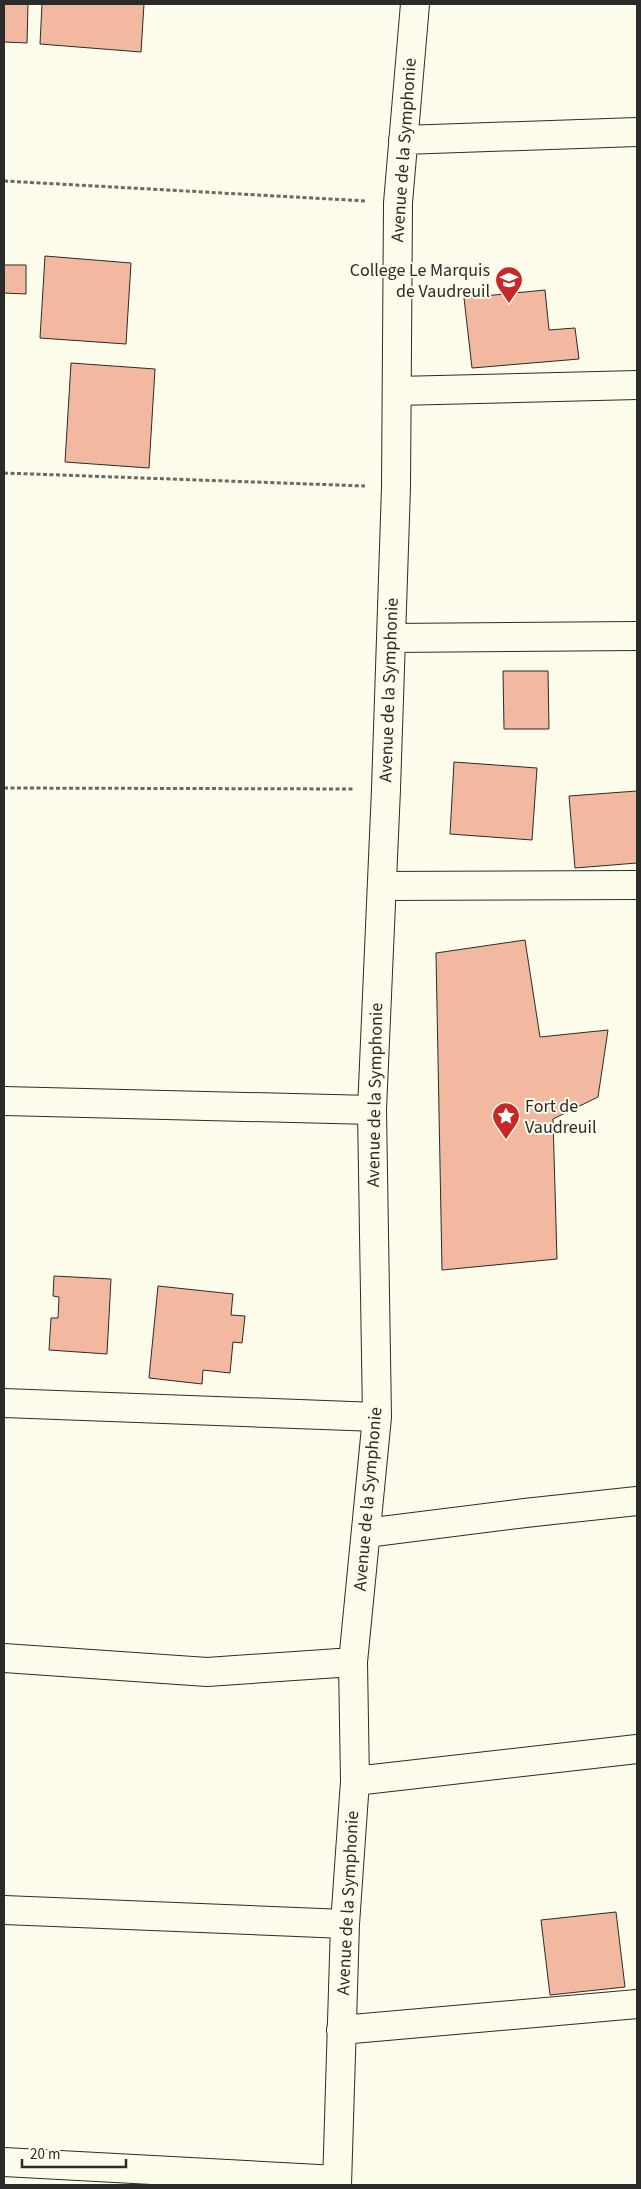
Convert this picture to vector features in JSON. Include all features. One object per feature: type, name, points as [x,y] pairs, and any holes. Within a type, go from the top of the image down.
[{"type":"street","name":"Avenue de la Symphonie","points":[[337,2183],[345,1924],[355,1781],[353,1662],[377,1417],[372,1110],[386,789],[396,487],[398,203],[416,4]]},
{"type":"street","points":[[403,140],[637,132]]},
{"type":"street","points":[[397,391],[637,385]]},
{"type":"street","points":[[391,638],[637,636]]},
{"type":"street","points":[[382,886],[637,885]]},
{"type":"street","points":[[4,1101],[372,1110]]},
{"type":"street","points":[[4,1403],[377,1417]]},
{"type":"street","points":[[366,1534],[525,1513],[637,1501]]},
{"type":"street","points":[[4,1658],[207,1672],[353,1662]]},
{"type":"street","points":[[355,1781],[637,1749]]},
{"type":"street","points":[[4,1910],[345,1924]]},
{"type":"street","points":[[341,2030],[637,2004]]},
{"type":"street","points":[[4,2162],[337,2183]]},
{"type":"path","points":[[4,181],[398,203]]},
{"type":"path","points":[[4,473],[396,487]]},
{"type":"path","points":[[4,788],[386,789]]},
{"type":"building","points":[[4,4],[28,4],[27,43],[4,42]]},
{"type":"building","points":[[42,4],[144,4],[141,52],[40,44]]},
{"type":"building","points":[[45,256],[131,263],[126,344],[40,338]]},
{"type":"building","points":[[4,265],[26,265],[26,294],[4,293]]},
{"type":"building","points":[[545,290],[549,330],[575,328],[579,359],[472,368],[464,298]]},
{"type":"building","points":[[71,363],[155,369],[149,468],[65,462]]},
{"type":"building","points":[[503,671],[548,671],[549,729],[504,729]]},
{"type":"building","points":[[454,762],[537,768],[532,840],[450,834]]},
{"type":"building","points":[[637,791],[637,863],[575,868],[569,796]]},
{"type":"building","points":[[525,940],[540,1037],[608,1030],[598,1097],[553,1119],[557,1259],[442,1270],[436,953]]},
{"type":"building","points":[[54,1276],[111,1279],[107,1354],[49,1350],[51,1318],[58,1318],[59,1297],[53,1296]]},
{"type":"building","points":[[158,1286],[233,1294],[231,1315],[245,1316],[242,1343],[233,1342],[230,1373],[203,1370],[202,1384],[149,1378]]},
{"type":"building","points":[[616,1912],[625,1987],[550,1995],[541,1920]]},
{"type":"place","name":"College Le Marquis de Vaudreuil","points":[[509,304]]},
{"type":"place","name":"Fort de Vaudreuil","points":[[506,1140]]}]
